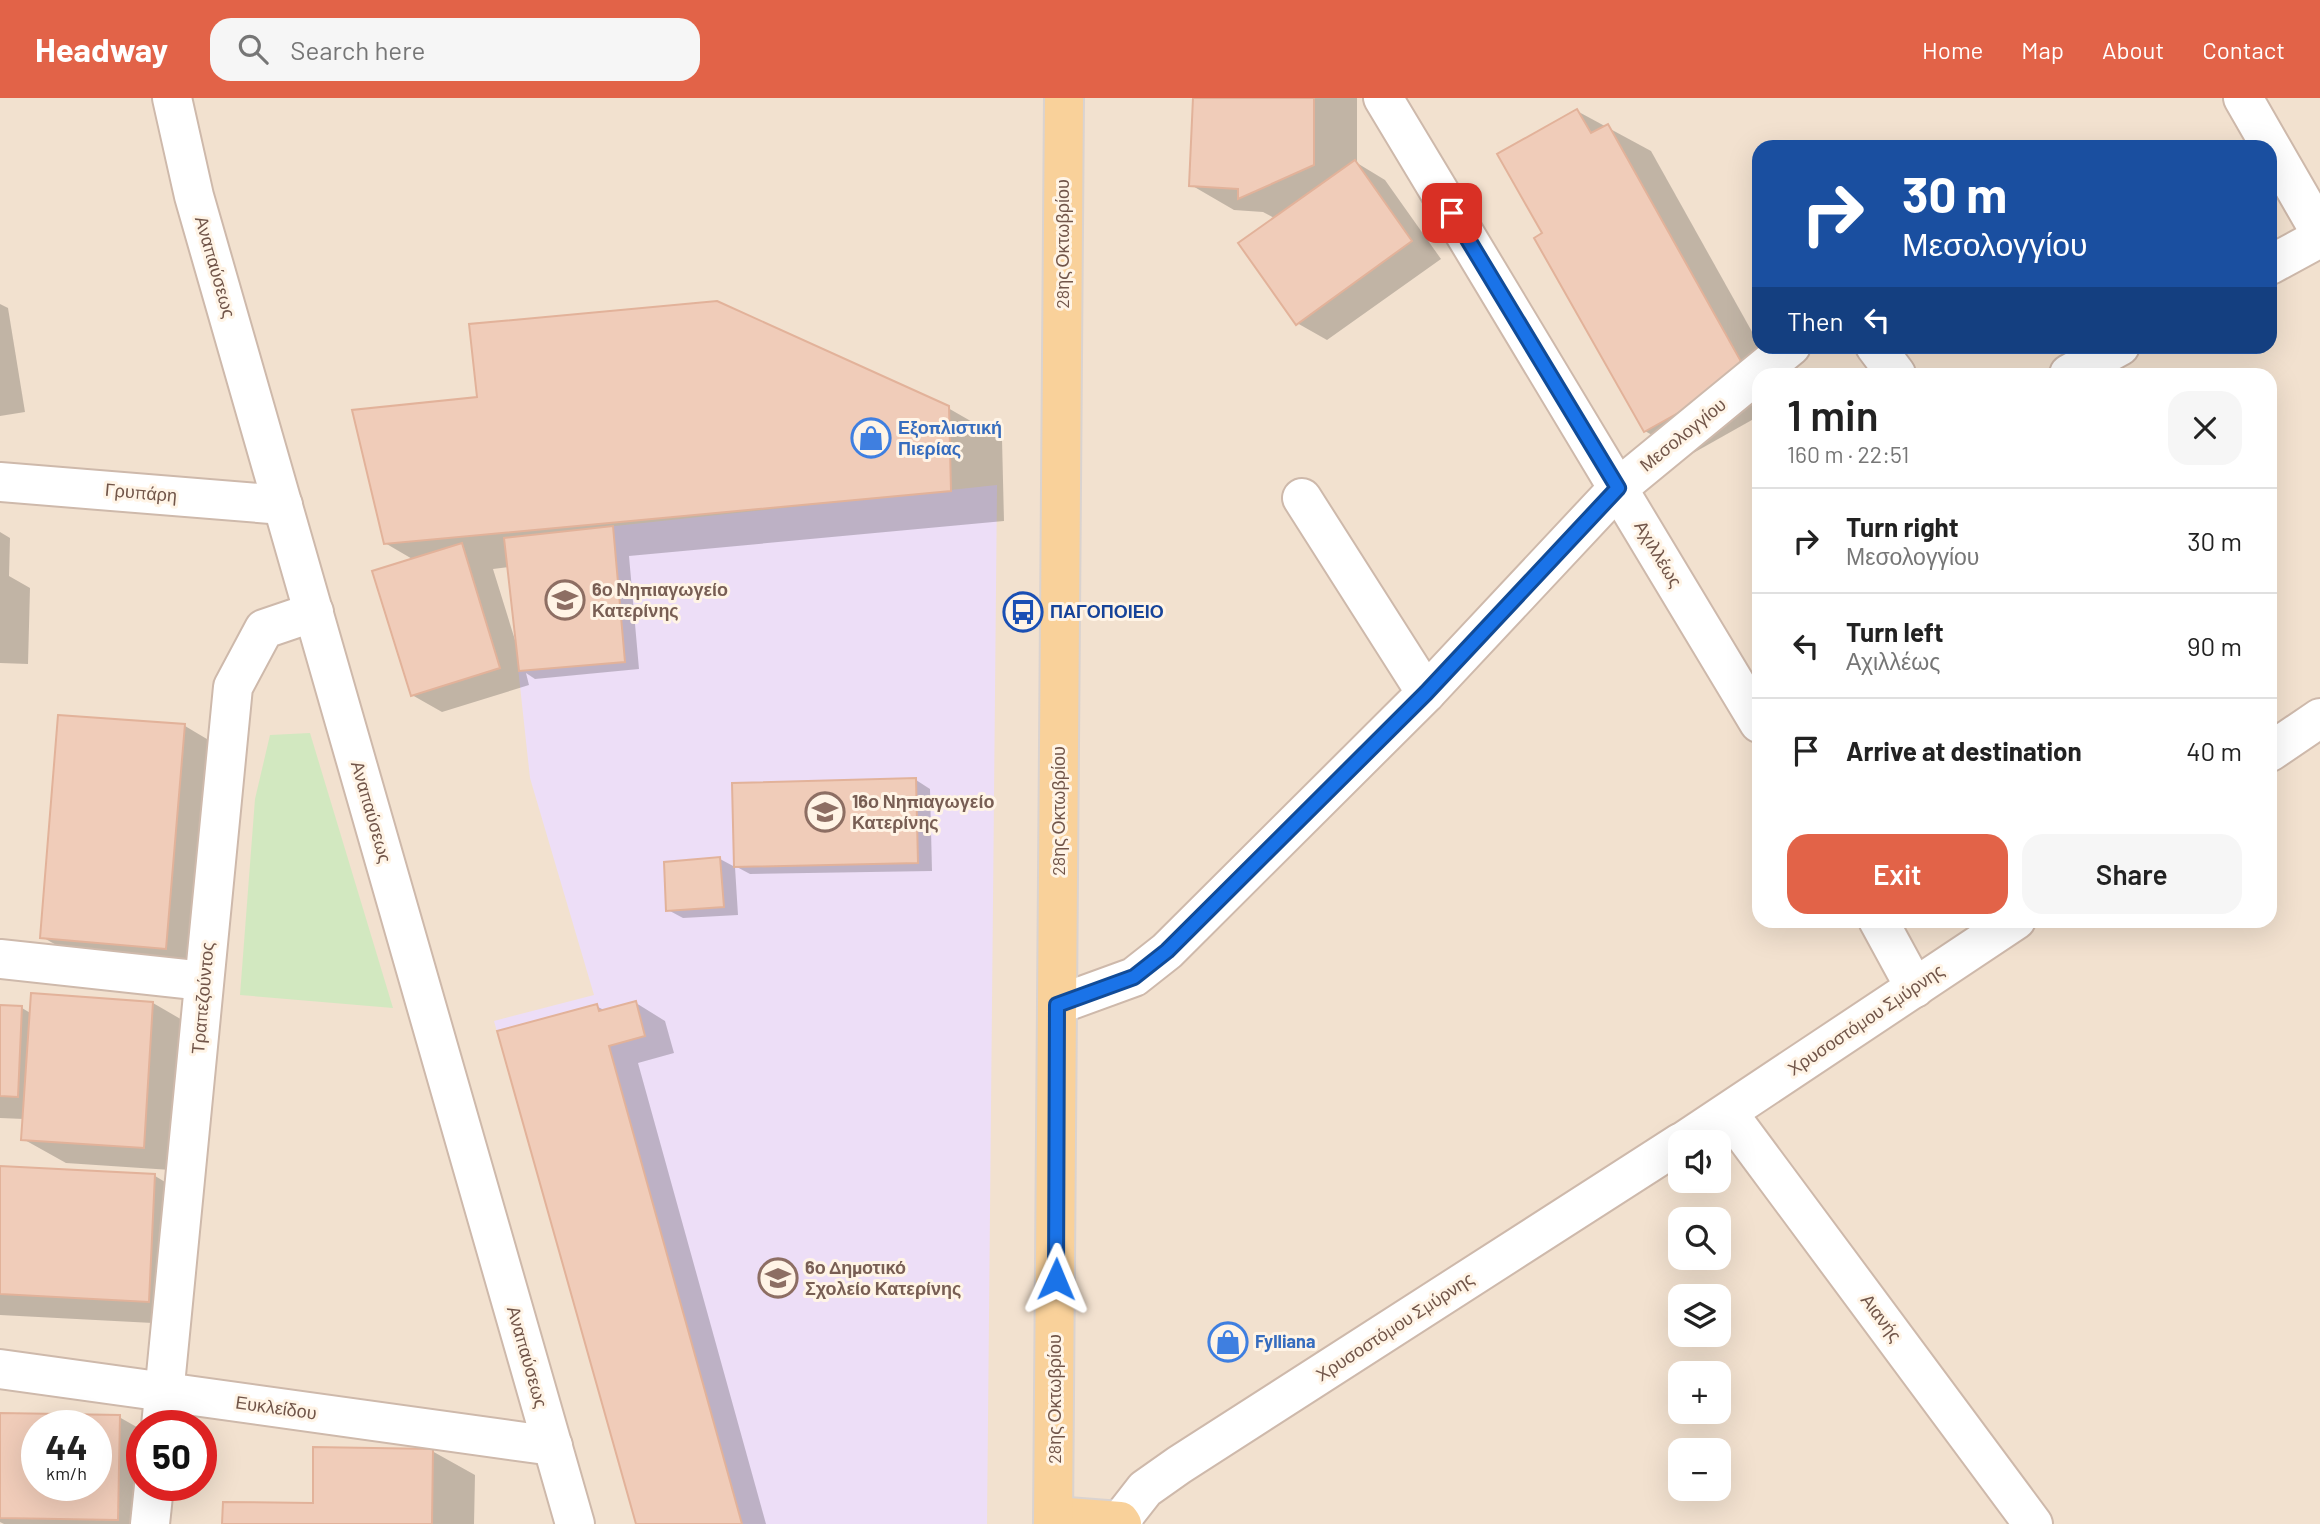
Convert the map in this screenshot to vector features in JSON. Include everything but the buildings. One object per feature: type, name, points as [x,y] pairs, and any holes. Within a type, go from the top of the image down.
[{"type":"main road","name":"28ης Οκτωβρίου","points":[[1054,1520],[1064,98]]},
{"type":"main road","points":[[1054,1520],[1121,1523]]},
{"type":"street","name":"Αναπαύσεως","points":[[172,98],[194,196],[575,1524]]},
{"type":"street","name":"Αχιλλέως","points":[[1383,98],[1752,711]]},
{"type":"street","points":[[2243,98],[2267,140]]},
{"type":"street","points":[[2277,157],[2320,232]]},
{"type":"street","points":[[2277,261],[2320,238]]},
{"type":"street","name":"Μεσολογγίου","points":[[1764,368],[1781,354]]},
{"type":"street","points":[[2080,368],[2105,354]]},
{"type":"street","name":"Μεσολογγίου","points":[[1057,1005],[1134,977],[1167,951],[1426,693],[1618,488],[1752,378]]},
{"type":"street","name":"Γρυπάρη","points":[[0,482],[283,505]]},
{"type":"street","points":[[1302,498],[1426,693]]},
{"type":"street","name":"Τραπεζούντος","points":[[163,1409],[233,687],[264,629],[314,612]]},
{"type":"street","points":[[2277,747],[2320,718]]},
{"type":"street","points":[[1882,928],[1915,988]]},
{"type":"street","name":"Χρυσοστόμου Σμύρνης","points":[[1700,1130],[2004,928]]},
{"type":"street","points":[[0,959],[204,981]]},
{"type":"street","name":"Αιανής","points":[[1727,1113],[2033,1524]]},
{"type":"street","name":"Χρυσοστόμου Σμύρνης","points":[[1121,1523],[1145,1489],[1179,1465],[1668,1151]]},
{"type":"street","name":"Ευκλείδου","points":[[0,1369],[163,1409],[553,1446]]},
{"type":"street","points":[[150,1524],[152,1501]]},
{"type":"shaded area","points":[[0,98],[2320,98],[2320,1524],[0,1524]]},
{"type":"shaded area","name":"6ο Δημοτικό Σχολείο Κατερίνης","points":[[997,485],[987,1524],[636,1524],[494,1021],[594,995],[530,778],[504,538]]},
{"type":"green space","points":[[310,733],[393,1008],[240,995],[255,799],[270,735]]},
{"type":"place","name":"Εξοπλιστική Πιερίας","points":[[871,438]]},
{"type":"place","name":"6ο Νηπιαγωγείο Κατερίνης","points":[[565,600]]},
{"type":"place","name":"ΠΑΓΟΠΟΙΕΙΟ","points":[[1023,612]]},
{"type":"place","name":"16ο Νηπιαγωγείο Κατερίνης","points":[[825,812]]},
{"type":"place","name":"6ο Δημοτικό Σχολείο Κατερίνης","points":[[778,1278]]},
{"type":"place","name":"Fylliana","points":[[1228,1342]]},
{"type":"route","points":[[1056,1279],[1057,1005],[1134,977],[1167,951],[1426,693],[1618,488],[1452,213]]}]
